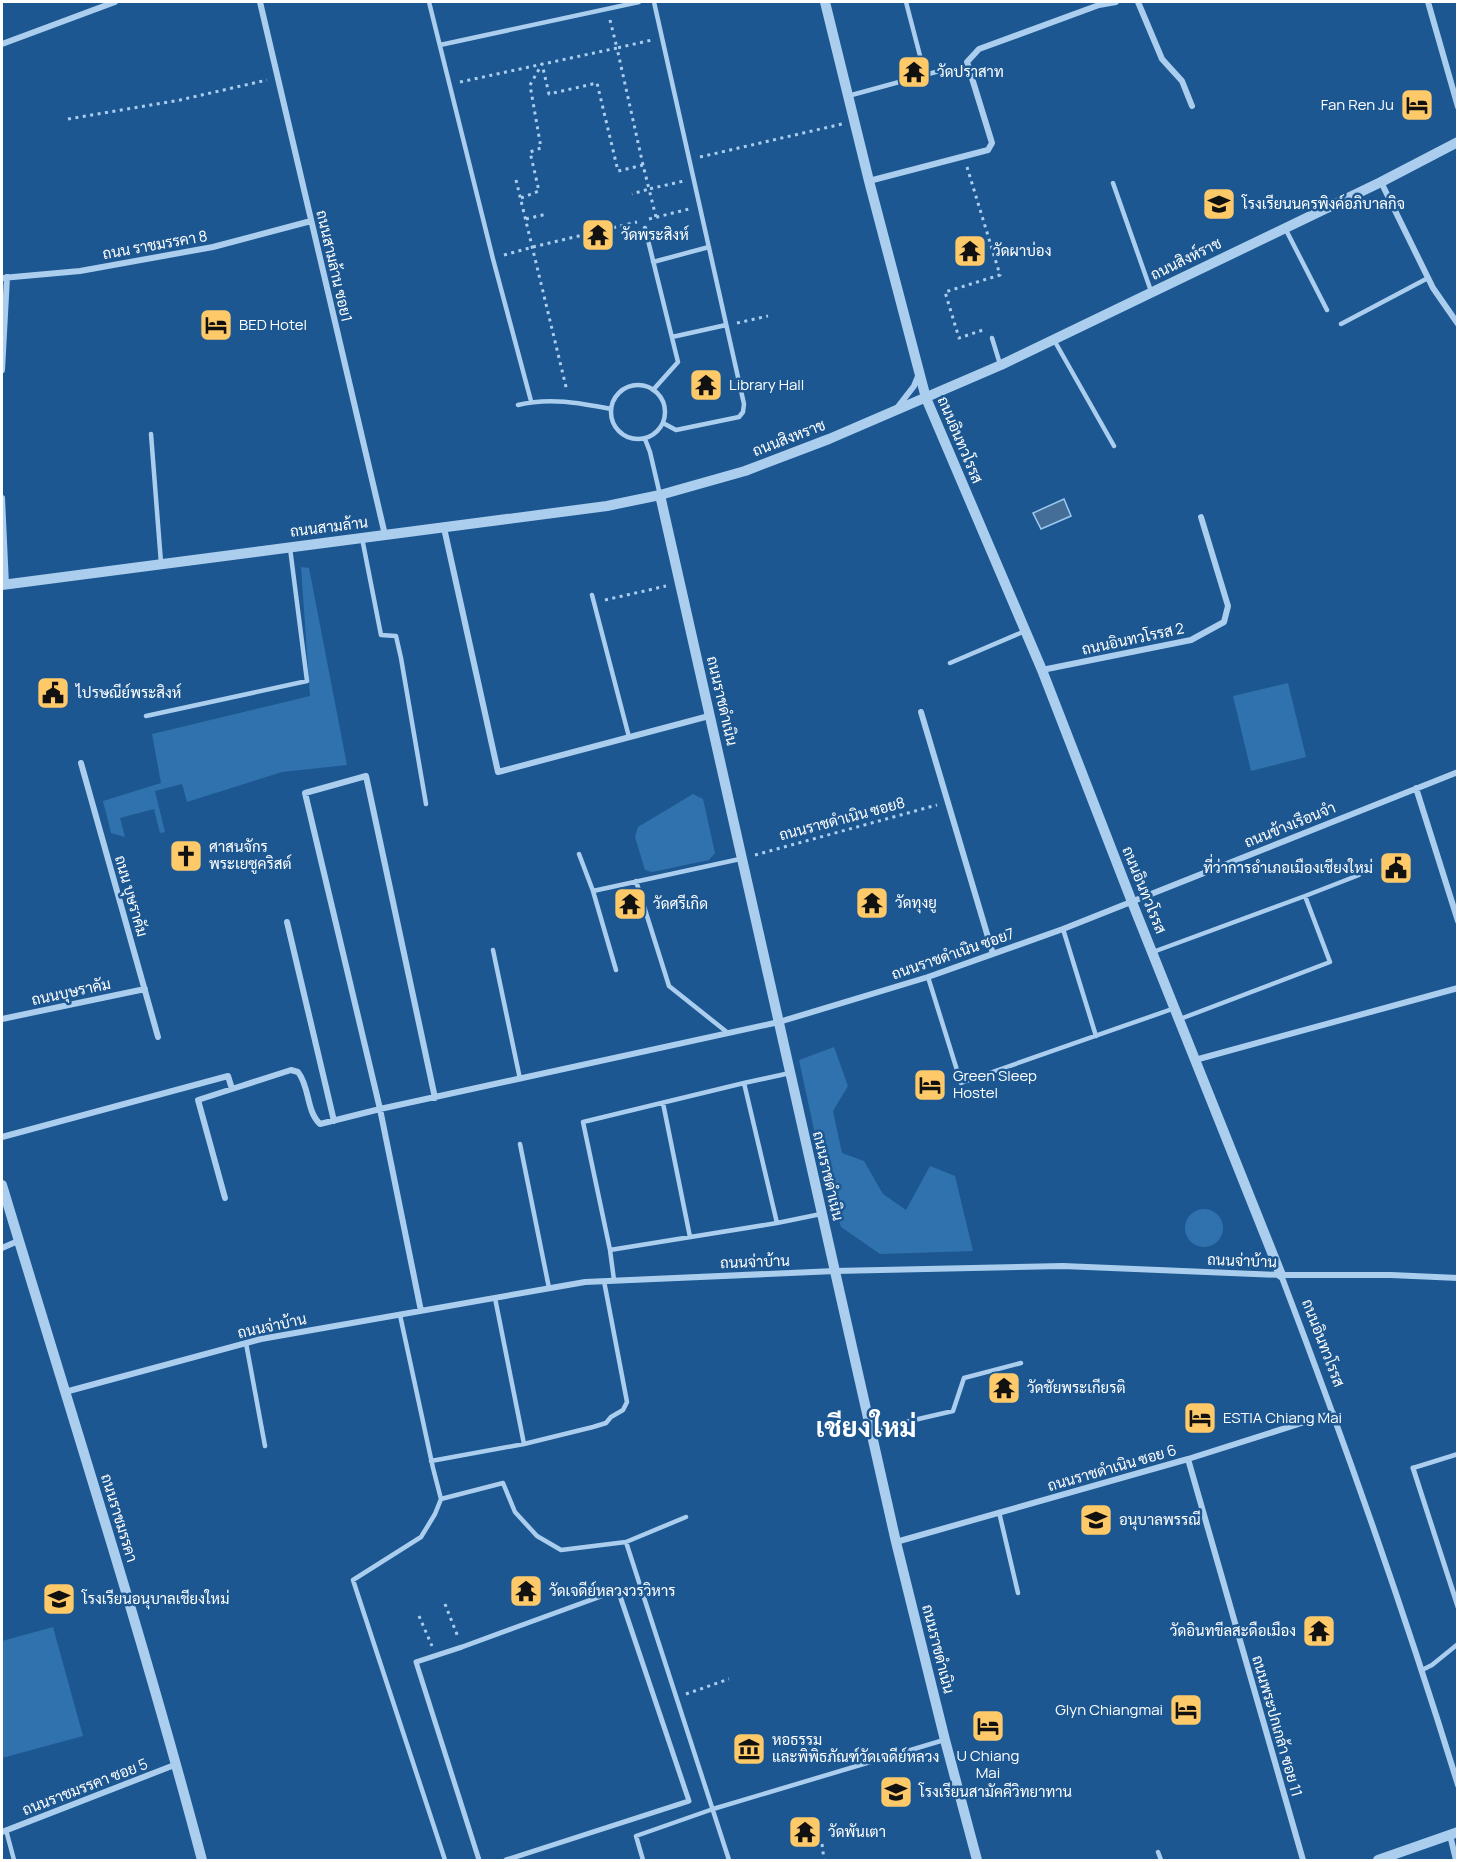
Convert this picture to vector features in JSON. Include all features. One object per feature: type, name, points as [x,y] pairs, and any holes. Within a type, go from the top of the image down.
[{"type":"street","points":[[2,44],[115,2]]},
{"type":"street","name":"ถนนสามล้าน ซอย1","points":[[260,2],[385,535]]},
{"type":"street","name":"ถนนอินทวโรรส","points":[[825,2],[869,182],[926,398],[1042,670],[1281,1275],[1333,1413],[1422,1670],[1458,1785]]},
{"type":"street","points":[[869,182],[988,150],[992,143],[967,62],[979,48],[1099,4],[1116,2]]},
{"type":"street","points":[[1138,2],[1162,59],[1182,81],[1192,106]]},
{"type":"street","points":[[1428,2],[1458,107]]},
{"type":"street","name":"ถนนสิงห์ราช","points":[[926,398],[1054,340],[1381,182],[1458,142]]},
{"type":"street","points":[[1381,182],[1432,288],[1458,324]]},
{"type":"street","name":"ถนน ราชมรรคา 8","points":[[4,277],[80,271],[213,247],[311,221]]},
{"type":"street","points":[[2,370],[4,277]]},
{"type":"street","points":[[895,411],[914,386],[920,373]]},
{"type":"street","name":"ถนนสิงหราช","points":[[660,495],[745,471],[926,398]]},
{"type":"street","name":"ถนนสามล้าน","points":[[4,585],[607,506],[660,495]]},
{"type":"street","name":"ถนนราชดำเนิน","points":[[660,495],[896,1542],[977,1860]]},
{"type":"street","points":[[2,498],[4,585]]},
{"type":"street","name":"ถนนอินทวโรรส 2","points":[[1042,670],[1191,640],[1224,622],[1228,606],[1201,517]]},
{"type":"street","points":[[444,528],[498,772],[710,716]]},
{"type":"street","points":[[921,712],[993,954]]},
{"type":"street","name":"ถนน บุษราคัม","points":[[81,763],[158,1037]]},
{"type":"street","name":"ถนนข้างเรือนจำ","points":[[1132,902],[1458,771]]},
{"type":"street","points":[[422,1311],[380,1110],[305,793],[366,776],[435,1098]]},
{"type":"street","points":[[1416,788],[1458,921]]},
{"type":"street","name":"ถนนราชดำเนิน ซอย7","points":[[334,1121],[778,1022],[928,977],[1132,902]]},
{"type":"street","points":[[225,1198],[198,1100],[291,1070],[298,1072],[303,1078],[315,1119],[320,1124],[334,1121],[287,922]]},
{"type":"street","points":[[1195,1060],[1458,988]]},
{"type":"street","name":"ถนนบุษราคัม","points":[[2,1019],[145,989]]},
{"type":"street","points":[[2,1137],[228,1076],[232,1089]]},
{"type":"street","name":"ถนนราชมรรคา","points":[[2,1185],[177,1764],[202,1860]]},
{"type":"street","points":[[2,1248],[18,1241]]},
{"type":"street","name":"ถนนจ่าบ้าน","points":[[65,1392],[246,1343],[585,1282],[835,1271],[1063,1266],[1281,1275],[1391,1275],[1458,1278]]},
{"type":"street","name":"ถนนราชดำเนิน ซอย 6","points":[[896,1542],[1188,1459],[1333,1413]]},
{"type":"street","name":"ถนนพระปกเกล้า ซอย 11","points":[[1188,1459],[1303,1860]]},
{"type":"street","points":[[1413,1468],[1458,1608]]},
{"type":"street","points":[[479,1860],[416,1662],[618,1590],[689,1801],[506,1860]]},
{"type":"street","name":"ถนนราชมรรคา ซอย 5","points":[[4,1831],[177,1764]]},
{"type":"street","points":[[1385,1859],[1454,1833],[1456,1860]]},
{"type":"lane","points":[[429,2],[531,402]]},
{"type":"lane","points":[[440,45],[639,2]]},
{"type":"lane","points":[[654,2],[744,404],[743,412],[739,417],[676,430],[663,423]]},
{"type":"lane","points":[[906,2],[926,75]]},
{"type":"lane","points":[[848,96],[943,70]]},
{"type":"lane","points":[[1113,183],[1152,292]]},
{"type":"lane","points":[[1285,227],[1327,310]]},
{"type":"lane","points":[[645,228],[678,362],[653,390]]},
{"type":"lane","points":[[653,262],[709,247]]},
{"type":"lane","points":[[1341,324],[1428,278]]},
{"type":"lane","points":[[672,337],[726,325]]},
{"type":"lane","points":[[992,338],[1001,365]]},
{"type":"lane","points":[[1054,340],[1113,446]]},
{"type":"lane","points":[[636,385],[653,390],[660,396],[663,405],[663,423],[658,430],[645,438],[636,439],[620,433],[611,418],[611,409],[619,393],[636,385]]},
{"type":"lane","points":[[518,405],[531,402],[569,401],[611,409]]},
{"type":"lane","points":[[151,434],[161,565]]},
{"type":"lane","points":[[645,438],[660,495]]},
{"type":"lane","points":[[363,538],[381,635],[396,636],[402,658],[426,804]]},
{"type":"lane","points":[[146,717],[307,681],[290,548]]},
{"type":"lane","points":[[592,595],[629,738]]},
{"type":"lane","points":[[950,663],[1025,631]]},
{"type":"lane","points":[[579,854],[593,891],[616,970]]},
{"type":"lane","points":[[593,891],[742,859]]},
{"type":"lane","points":[[1153,952],[1359,875]]},
{"type":"lane","points":[[636,881],[669,987],[728,1033]]},
{"type":"lane","points":[[1180,1019],[1330,962],[1305,896]]},
{"type":"lane","points":[[1063,929],[1096,1036]]},
{"type":"lane","points":[[493,950],[520,1079]]},
{"type":"lane","points":[[928,977],[961,1083],[1175,1008]]},
{"type":"lane","points":[[614,1280],[610,1250],[583,1122],[790,1073]]},
{"type":"lane","points":[[744,1083],[777,1223]]},
{"type":"lane","points":[[663,1103],[690,1237]]},
{"type":"lane","points":[[520,1144],[549,1288]]},
{"type":"lane","points":[[610,1250],[822,1214]]},
{"type":"lane","points":[[431,1461],[524,1444],[606,1423],[623,1410],[627,1402],[604,1281]]},
{"type":"lane","points":[[495,1298],[524,1444]]},
{"type":"lane","points":[[400,1315],[441,1498],[435,1514],[421,1537],[353,1580],[445,1860]]},
{"type":"lane","points":[[246,1343],[265,1446]]},
{"type":"lane","points":[[871,1430],[953,1410],[964,1378],[1021,1363]]},
{"type":"lane","points":[[1413,1468],[1458,1454]]},
{"type":"lane","points":[[441,1498],[503,1483],[515,1512],[537,1536],[561,1550],[626,1542],[686,1517]]},
{"type":"lane","points":[[999,1512],[1018,1593]]},
{"type":"lane","points":[[626,1542],[729,1860]]},
{"type":"lane","points":[[1422,1670],[1432,1665],[1458,1644]]},
{"type":"lane","points":[[644,1860],[636,1836],[712,1809],[945,1740]]},
{"type":"lane","points":[[4,1831],[14,1860]]},
{"type":"lane","points":[[1158,1852],[1161,1860]]},
{"type":"path","points":[[607,8],[656,217]]},
{"type":"path","points":[[450,84],[662,38]]},
{"type":"path","points":[[542,64],[549,94],[597,83],[618,171],[643,165]]},
{"type":"path","points":[[521,198],[539,191],[530,152],[541,148],[530,85],[542,64]]},
{"type":"path","points":[[68,119],[180,100],[278,78]]},
{"type":"path","points":[[689,159],[848,122]]},
{"type":"path","points":[[964,157],[1000,275],[945,292],[959,338],[989,328],[992,338]]},
{"type":"path","points":[[632,194],[694,179]]},
{"type":"path","points":[[516,180],[569,401]]},
{"type":"path","points":[[493,259],[700,206]]},
{"type":"path","points":[[526,219],[547,214]]},
{"type":"path","points":[[726,325],[768,316]]},
{"type":"path","points":[[594,602],[680,583]]},
{"type":"path","name":"ถนนราชดำเนิน ซอย8","points":[[742,859],[948,802]]},
{"type":"path","points":[[445,1604],[462,1647]]},
{"type":"path","points":[[419,1616],[436,1656]]},
{"type":"path","points":[[676,1697],[729,1679]]},
{"type":"path","points":[[822,1844],[824,1860]]},
{"type":"shaded area","points":[[1064,499],[1071,516],[1041,529],[1033,513]]},
{"type":"shaded area","points":[[301,567],[309,568],[347,765],[282,772],[187,802],[182,784],[155,791],[165,832],[160,833],[154,809],[120,818],[125,837],[111,833],[103,801],[161,783],[152,734],[310,696]]},
{"type":"shaded area","points":[[1288,683],[1306,757],[1251,771],[1233,696]]},
{"type":"shaded area","points":[[693,794],[703,799],[715,853],[709,860],[652,872],[645,870],[635,837],[638,827]]},
{"type":"shaded area","points":[[834,1047],[848,1086],[833,1111],[842,1153],[864,1161],[883,1194],[906,1210],[930,1166],[955,1176],[973,1251],[880,1254],[841,1227],[821,1162],[799,1060]]},
{"type":"shaded area","points":[[1204,1209],[1217,1215],[1223,1228],[1217,1241],[1204,1247],[1191,1241],[1185,1228],[1191,1215]]},
{"type":"shaded area","points":[[53,1627],[83,1736],[2,1758],[2,1641]]},
{"type":"place","name":"วัดปราสาท","points":[[914,72]]},
{"type":"place","name":"Fan Ren Ju","points":[[1417,105]]},
{"type":"place","name":"โรงเรียนนครพิงค์อภิบาลกิจ","points":[[1219,204]]},
{"type":"place","name":"วัดพระสิงห์","points":[[598,235]]},
{"type":"place","name":"วัดผาบ่อง","points":[[970,251]]},
{"type":"place","name":"BED Hotel","points":[[216,325]]},
{"type":"place","name":"Library Hall","points":[[706,385]]},
{"type":"place","name":"ไปรษณีย์พระสิงห์","points":[[53,693]]},
{"type":"place","name":"ศาสนจักร พระเยซูคริสต์","points":[[186,856]]},
{"type":"place","name":"ที่ว่าการอำเภอเมืองเชียงใหม่","points":[[1396,868]]},
{"type":"place","name":"วัดทุงยู","points":[[872,903]]},
{"type":"place","name":"วัดศรีเกิด","points":[[630,904]]},
{"type":"place","name":"Green Sleep Hostel","points":[[930,1085]]},
{"type":"place","name":"วัดชัยพระเกียรติ","points":[[1004,1388]]},
{"type":"place","name":"ESTIA Chiang Mai","points":[[1200,1418]]},
{"type":"place","name":"อนุบาลพรรณี","points":[[1096,1520]]},
{"type":"place","name":"วัดเจดีย์หลวงวรวิหาร","points":[[526,1591]]},
{"type":"place","name":"โรงเรียนอนุบาลเชียงใหม่","points":[[59,1599]]},
{"type":"place","name":"วัดอินทขีลสะดือเมือง","points":[[1319,1631]]},
{"type":"place","name":"Glyn Chiangmai","points":[[1186,1710]]},
{"type":"place","name":"U Chiang Mai","points":[[988,1726]]},
{"type":"place","name":"หอธรรม และพิพิธภัณฑ์วัดเจดีย์หลวง","points":[[749,1749]]},
{"type":"place","name":"โรงเรียนสามัคคีวิทยาทาน","points":[[896,1792]]},
{"type":"place","name":"วัดพันเตา","points":[[805,1832]]},
{"type":"district","name":"เชียงใหม่","points":[[866,1428]]}]
